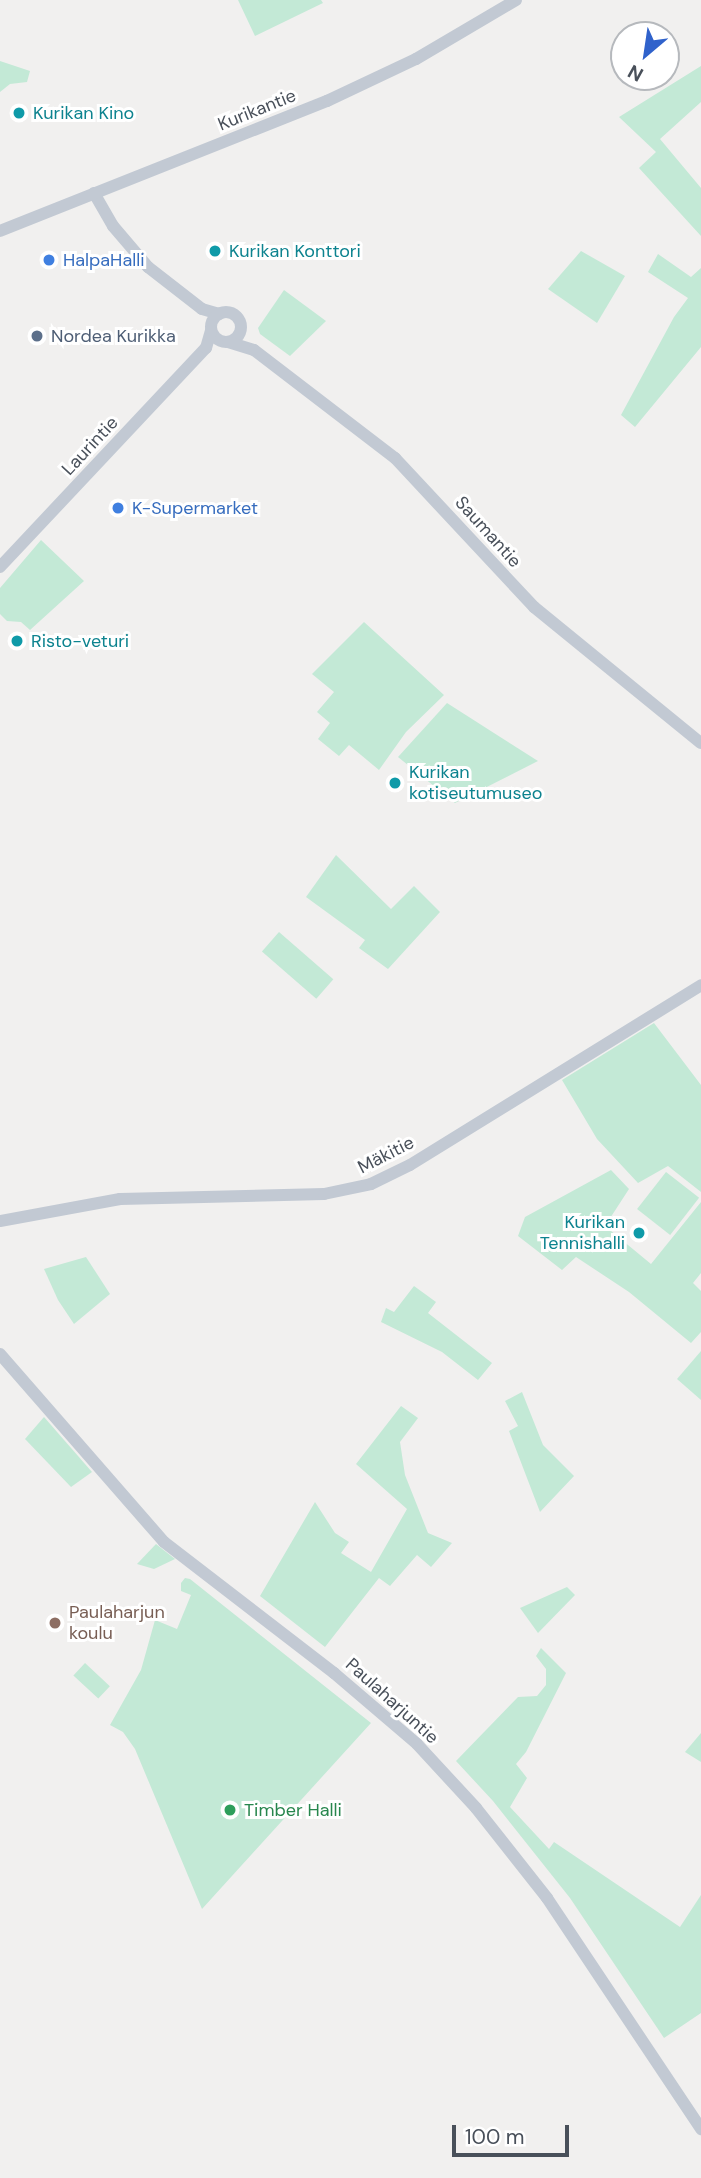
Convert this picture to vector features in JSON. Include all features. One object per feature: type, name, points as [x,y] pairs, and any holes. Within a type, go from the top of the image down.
[{"type":"street","name":"Kurikantie","points":[[0,231],[327,101],[416,59],[516,0]]},
{"type":"street","points":[[94,192],[106,216],[137,256],[202,309],[237,316],[241,330],[235,340],[225,342],[211,329],[202,309]]},
{"type":"street","points":[[211,329],[219,314]]},
{"type":"street","name":"Laurintie","points":[[0,567],[206,348],[211,329]]},
{"type":"street","name":"Saumantie","points":[[241,330],[248,346]]},
{"type":"street","name":"Laurintie","points":[[206,348],[225,342]]},
{"type":"street","name":"Saumantie","points":[[225,342],[248,346],[395,458],[534,607],[701,743]]},
{"type":"street","name":"Mäkitie","points":[[0,1221],[120,1199],[324,1194],[371,1184],[410,1165],[701,985]]},
{"type":"street","name":"Paulaharjuntie","points":[[0,1354],[164,1542],[334,1673],[417,1744],[475,1808],[547,1898],[701,2129]]},
{"type":"green space","points":[[238,0],[321,0],[323,3],[255,36]]},
{"type":"green space","points":[[0,61],[30,71],[27,82],[10,84],[0,92]]},
{"type":"green space","points":[[701,66],[701,102],[660,139],[701,188],[701,236],[639,168],[656,152],[619,117],[661,91],[680,91],[680,79]]},
{"type":"green space","points":[[581,251],[625,276],[597,323],[548,289]]},
{"type":"green space","points":[[658,254],[691,277],[701,268],[701,347],[635,427],[621,415],[674,317],[688,298],[648,272]]},
{"type":"green space","points":[[284,290],[326,321],[290,356],[260,334],[258,328]]},
{"type":"green space","points":[[41,540],[84,581],[30,630],[21,622],[7,621],[0,614],[0,588]]},
{"type":"green space","points":[[364,622],[444,695],[406,732],[379,770],[349,745],[339,756],[318,739],[330,723],[317,712],[334,692],[312,674]]},
{"type":"green space","points":[[447,703],[538,761],[455,803],[398,757]]},
{"type":"green space","points":[[336,855],[391,909],[414,886],[440,912],[388,969],[359,948],[365,940],[306,897]]},
{"type":"green space","points":[[279,932],[333,979],[316,999],[262,952]]},
{"type":"green space","points":[[654,1023],[701,1085],[701,1192],[668,1166],[638,1183],[597,1139],[562,1080]]},
{"type":"green space","points":[[611,1170],[629,1189],[605,1226],[651,1264],[701,1202],[701,1273],[693,1283],[701,1291],[701,1332],[691,1343],[629,1292],[576,1257],[562,1270],[518,1236],[525,1217]]},
{"type":"green space","points":[[666,1172],[699,1198],[670,1235],[637,1209]]},
{"type":"green space","points":[[86,1257],[110,1294],[74,1324],[58,1300],[44,1269]]},
{"type":"green space","points":[[414,1286],[436,1302],[428,1313],[492,1363],[478,1380],[442,1352],[381,1322],[386,1308],[394,1312]]},
{"type":"green space","points":[[701,1351],[701,1400],[677,1379]]},
{"type":"green space","points":[[522,1392],[543,1445],[574,1476],[540,1512],[509,1431],[518,1426],[505,1401]]},
{"type":"green space","points":[[401,1406],[418,1418],[400,1442],[405,1475],[428,1533],[452,1543],[431,1567],[417,1555],[390,1586],[379,1578],[325,1647],[260,1596],[315,1502],[335,1533],[349,1542],[341,1553],[371,1572],[407,1509],[356,1464]]},
{"type":"green space","points":[[44,1417],[92,1472],[71,1487],[25,1439]]},
{"type":"green space","points":[[156,1544],[175,1559],[154,1569],[137,1564]]},
{"type":"green space","points":[[185,1578],[190,1579],[371,1723],[202,1909],[135,1749],[123,1732],[110,1725],[141,1670],[155,1620],[177,1629],[191,1595],[181,1591],[181,1583]]},
{"type":"green space","points":[[567,1587],[575,1595],[538,1633],[520,1608]]},
{"type":"green space","points":[[541,1648],[566,1673],[526,1752],[516,1764],[527,1778],[510,1807],[549,1849],[554,1842],[680,1927],[701,1895],[701,2013],[664,2038],[570,1898],[493,1801],[456,1761],[518,1697],[537,1696],[546,1685],[546,1669],[536,1656]]},
{"type":"green space","points":[[85,1663],[110,1686],[98,1699],[73,1675]]},
{"type":"green space","points":[[701,1733],[701,1762],[685,1752]]},
{"type":"place","name":"Kurikan Kino","points":[[19,113]]},
{"type":"place","name":"Kurikan Konttori","points":[[215,251]]},
{"type":"place","name":"HalpaHalli","points":[[49,260]]},
{"type":"place","name":"Nordea Kurikka","points":[[37,336]]},
{"type":"place","name":"K-Supermarket","points":[[118,508]]},
{"type":"place","name":"Risto-veturi","points":[[17,641]]},
{"type":"place","name":"Kurikan kotiseutumuseo","points":[[395,783]]},
{"type":"place","name":"Kurikan Tennishalli","points":[[639,1233]]},
{"type":"place","name":"Paulaharjun koulu","points":[[55,1623]]},
{"type":"place","name":"Timber Halli","points":[[230,1810]]}]
